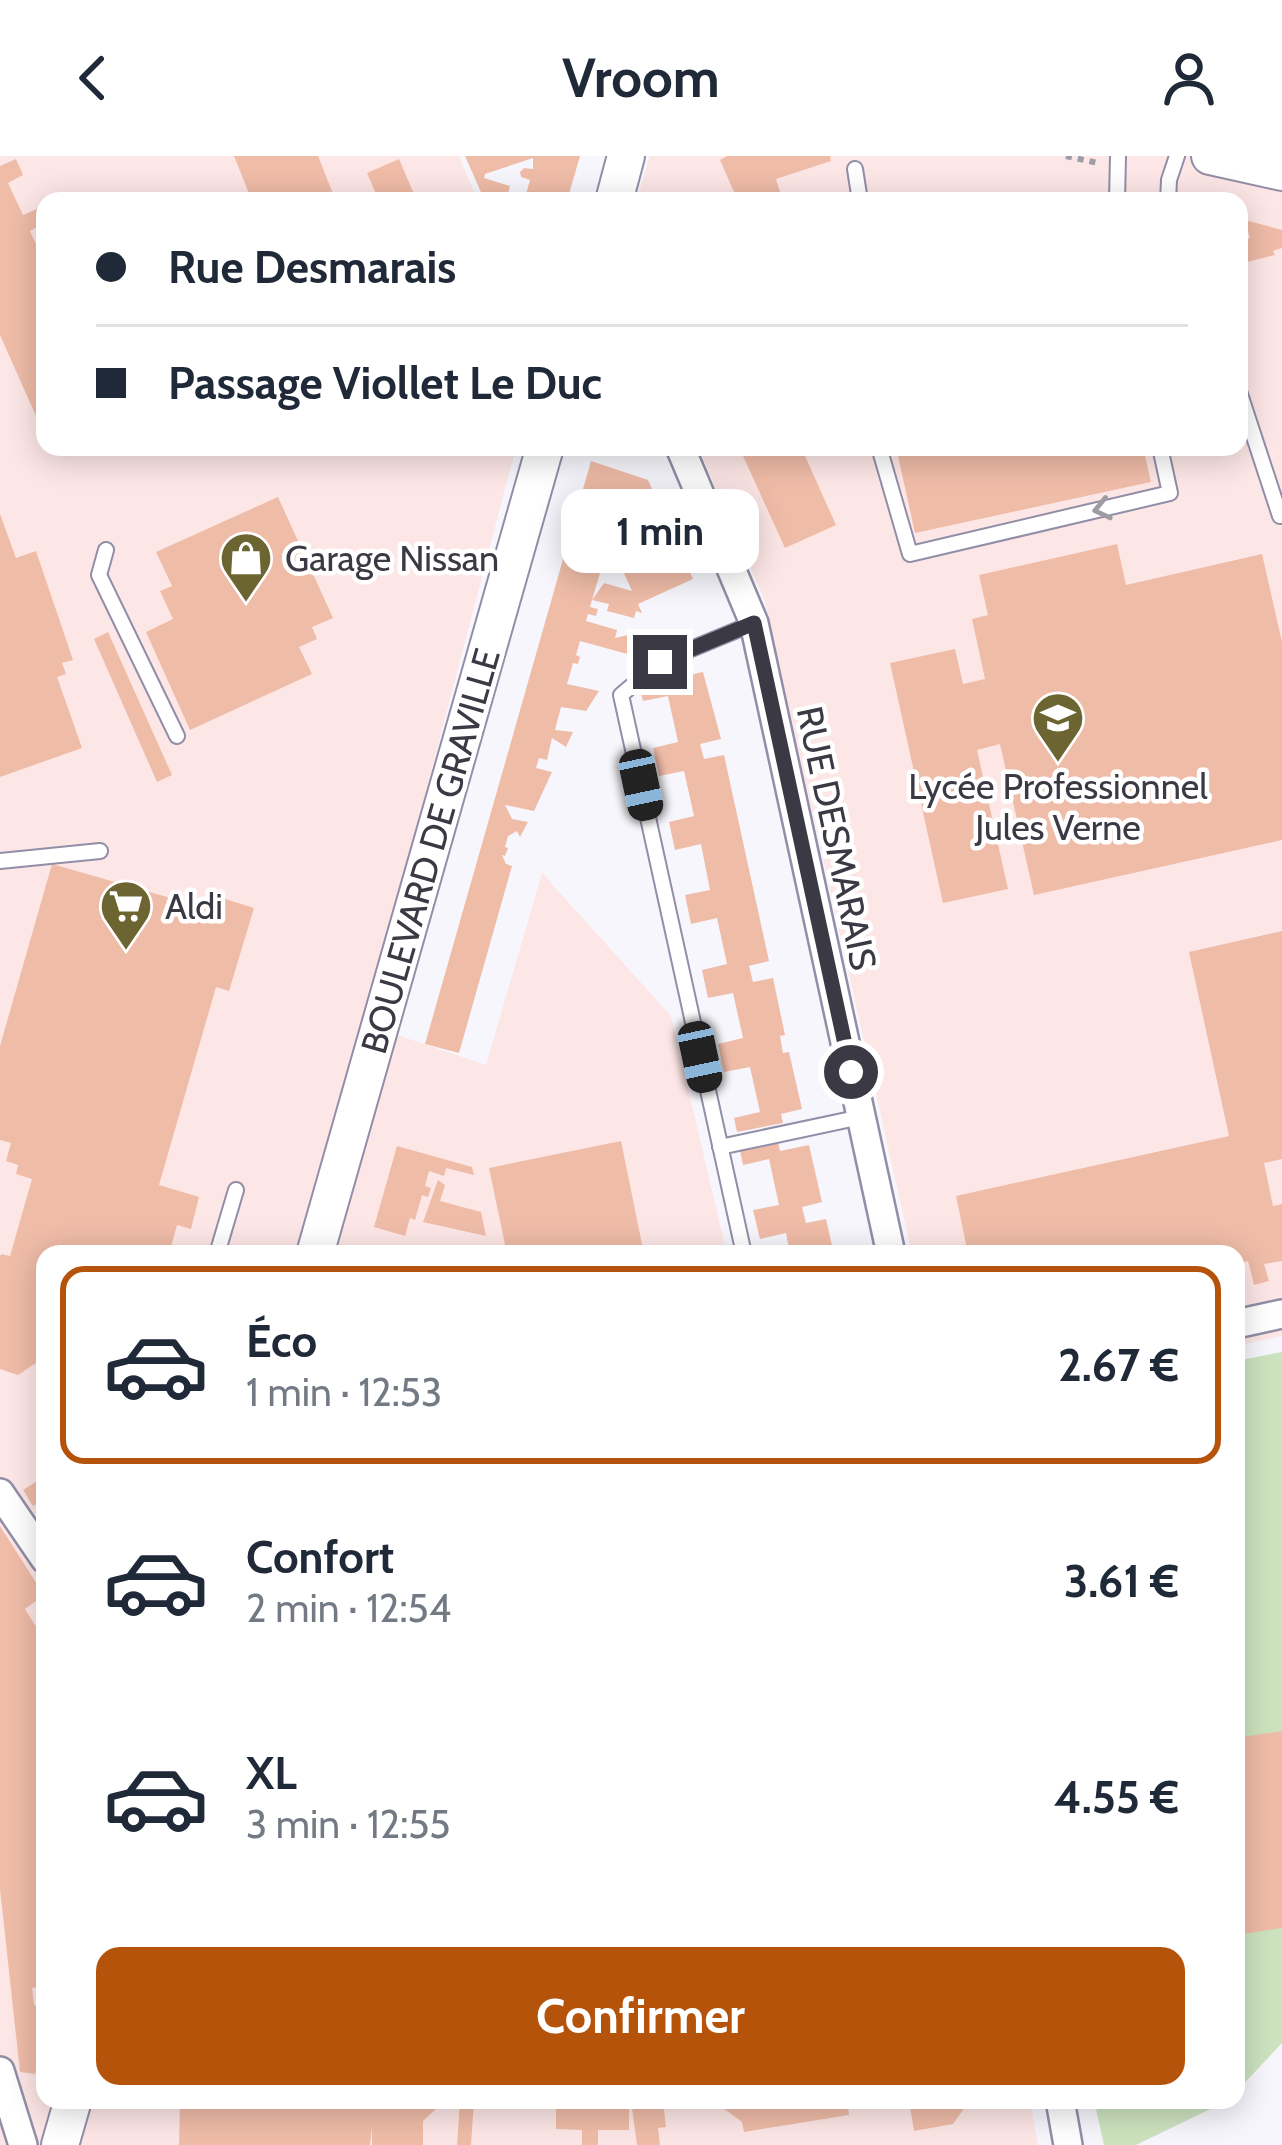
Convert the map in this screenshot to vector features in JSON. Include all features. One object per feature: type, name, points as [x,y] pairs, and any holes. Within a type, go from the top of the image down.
[{"type":"street","points":[[616,192],[626,156]]},
{"type":"street","points":[[1228,158],[1282,172]]},
{"type":"street","name":"BOULEVARD DE GRAVILLE","points":[[318,1245],[542,456]]},
{"type":"street","name":"RUE DESMARAIS","points":[[684,456],[754,623],[888,1245]]},
{"type":"street","points":[[1245,1322],[1282,1314]]},
{"type":"street","points":[[0,1493],[36,1546]]},
{"type":"street","points":[[0,2072],[23,2145]]},
{"type":"street","points":[[60,2145],[70,2109]]},
{"type":"street","points":[[1062,2109],[1068,2145]]},
{"type":"lane","points":[[1117,192],[1118,156]]},
{"type":"lane","points":[[1168,192],[1177,156]]},
{"type":"lane","points":[[856,169],[859,192]]},
{"type":"lane","points":[[1248,418],[1280,516]]},
{"type":"lane","points":[[882,456],[910,554],[1170,493],[1162,456]]},
{"type":"lane","points":[[106,550],[99,574],[176,736]]},
{"type":"lane","points":[[741,1245],[621,695],[660,662],[754,623]]},
{"type":"lane","points":[[0,861],[100,851]]},
{"type":"lane","points":[[720,1147],[861,1117]]},
{"type":"lane","points":[[221,1245],[236,1190]]},
{"type":"shaded area","points":[[0,156],[459,156],[474,192],[36,192],[36,456],[514,456],[365,1024],[486,1065],[542,873],[671,1016],[725,1245],[36,1245],[36,2109],[1032,2109],[1038,2145],[0,2145]]},
{"type":"shaded area","name":"Lycée Professionnel Jules Verne","points":[[650,156],[1282,156],[1282,1336],[1245,1344],[1245,1245],[910,1245],[765,601],[702,456],[1248,456],[1248,192],[639,192]]},
{"type":"green space","points":[[1282,1352],[1282,2043],[1245,2082],[1245,1359]]},
{"type":"green space","points":[[1096,2109],[1210,2109],[1136,2145],[1104,2145]]},
{"type":"building","points":[[234,156],[318,156],[332,192],[248,192]]},
{"type":"building","points":[[465,156],[580,156],[570,192],[527,192],[530,180],[520,172],[533,169],[533,158],[485,174],[484,178],[510,186],[508,192],[481,192]]},
{"type":"building","points":[[727,156],[830,156],[831,161],[776,179],[780,192],[734,192],[720,160]]},
{"type":"building","points":[[16,159],[23,175],[8,183],[23,215],[36,209],[36,227],[30,231],[36,244],[36,416],[0,335],[0,166]]},
{"type":"building","points":[[399,159],[413,192],[375,192],[367,173]]},
{"type":"building","points":[[1248,221],[1282,230],[1282,248],[1273,251],[1275,255],[1248,262]]},
{"type":"building","points":[[743,456],[805,456],[836,525],[785,548]]},
{"type":"building","points":[[898,456],[1145,456],[1151,482],[915,533]]},
{"type":"building","points":[[591,461],[648,480],[693,579],[638,604],[642,613],[636,611],[634,618],[607,611],[609,604],[592,600],[590,607],[598,609],[596,616],[588,614],[586,621],[617,630],[615,638],[650,630],[659,649],[642,658],[580,641],[578,664],[573,663],[567,684],[599,691],[586,711],[561,707],[555,730],[573,732],[566,747],[552,738],[547,760],[539,758],[536,768],[552,772],[534,811],[505,805],[512,819],[528,822],[520,837],[517,831],[508,836],[508,848],[502,855],[512,866],[459,1053],[425,1044]],"holes":[[[618,560],[632,591],[604,583],[592,600],[603,563]]]},
{"type":"building","name":"Garage Nissan","points":[[278,497],[333,618],[312,627],[317,639],[299,647],[312,674],[190,730],[146,632],[173,619],[160,591],[172,586],[156,552]]},
{"type":"building","points":[[0,514],[16,558],[36,551],[73,660],[62,663],[66,674],[57,677],[82,748],[0,777]]},
{"type":"building","points":[[1117,544],[1126,585],[1262,554],[1282,642],[1282,840],[1034,895],[1000,744],[977,750],[1008,889],[943,903],[890,663],[955,649],[963,684],[985,679],[972,619],[988,615],[979,575]]},
{"type":"building","points":[[108,632],[172,775],[157,782],[94,639]]},
{"type":"building","points":[[703,672],[721,739],[700,744],[704,759],[724,755],[769,961],[749,966],[753,982],[773,978],[785,1035],[780,1036],[783,1053],[789,1052],[802,1109],[781,1114],[783,1123],[737,1132],[734,1118],[760,1112],[750,1067],[724,1072],[718,1044],[743,1038],[733,993],[708,998],[702,970],[727,964],[717,918],[691,924],[685,895],[710,890],[701,844],[675,850],[669,822],[694,816],[684,771],[659,776],[653,748],[678,742],[668,696],[643,701],[639,686]]},
{"type":"building","points":[[52,864],[202,907],[206,893],[254,908],[229,991],[216,987],[159,1185],[199,1197],[191,1229],[177,1225],[171,1245],[36,1245],[36,1363],[18,1375],[0,1369],[0,1257],[10,1256],[32,1179],[16,1174],[18,1165],[6,1161],[11,1143],[0,1140],[0,1046]]},
{"type":"building","points":[[1282,931],[1282,1159],[1264,1163],[1273,1206],[1282,1204],[1282,1261],[1264,1264],[1269,1281],[1254,1285],[1245,1262],[1245,1245],[966,1245],[956,1196],[1229,1136],[1189,952]]},
{"type":"building","points":[[621,1141],[642,1245],[505,1245],[489,1168]]},
{"type":"building","points":[[778,1142],[780,1151],[809,1145],[822,1202],[802,1207],[806,1223],[826,1219],[832,1245],[788,1245],[786,1233],[760,1239],[753,1210],[779,1205],[769,1159],[743,1165],[740,1150]]},
{"type":"building","points":[[397,1146],[472,1167],[474,1175],[446,1168],[444,1176],[429,1171],[428,1197],[422,1195],[405,1236],[374,1227]]},
{"type":"building","points":[[438,1180],[445,1185],[440,1201],[481,1212],[486,1236],[423,1222]]},
{"type":"building","points":[[36,1482],[36,1504],[33,1506],[23,1490]]},
{"type":"building","points":[[0,1526],[36,1582],[36,1601],[25,1609],[36,1627],[35,2074],[20,2072],[0,1889]]},
{"type":"building","points":[[1282,1731],[1282,1928],[1245,1934],[1245,1737]]},
{"type":"building","points":[[180,2109],[436,2109],[423,2121],[423,2145],[372,2145],[372,2127],[370,2145],[179,2145]]},
{"type":"building","points":[[459,2109],[473,2109],[471,2145],[457,2145]]},
{"type":"building","points":[[556,2109],[629,2109],[629,2130],[598,2130],[598,2145],[582,2145],[582,2130],[556,2129]]},
{"type":"building","points":[[632,2109],[664,2109],[666,2127],[658,2128],[660,2145],[637,2145]]},
{"type":"building","points":[[724,2109],[848,2109],[849,2115],[744,2132],[742,2122]]},
{"type":"building","points":[[910,2109],[963,2109],[953,2124],[914,2131]]},
{"type":"place","name":"Garage Nissan","points":[[246,604]]},
{"type":"place","name":"Lycée Professionnel Jules Verne","points":[[1058,764]]},
{"type":"place","name":"Aldi","points":[[126,952]]},
{"type":"route","points":[[660,662],[754,623],[851,1072]]}]
